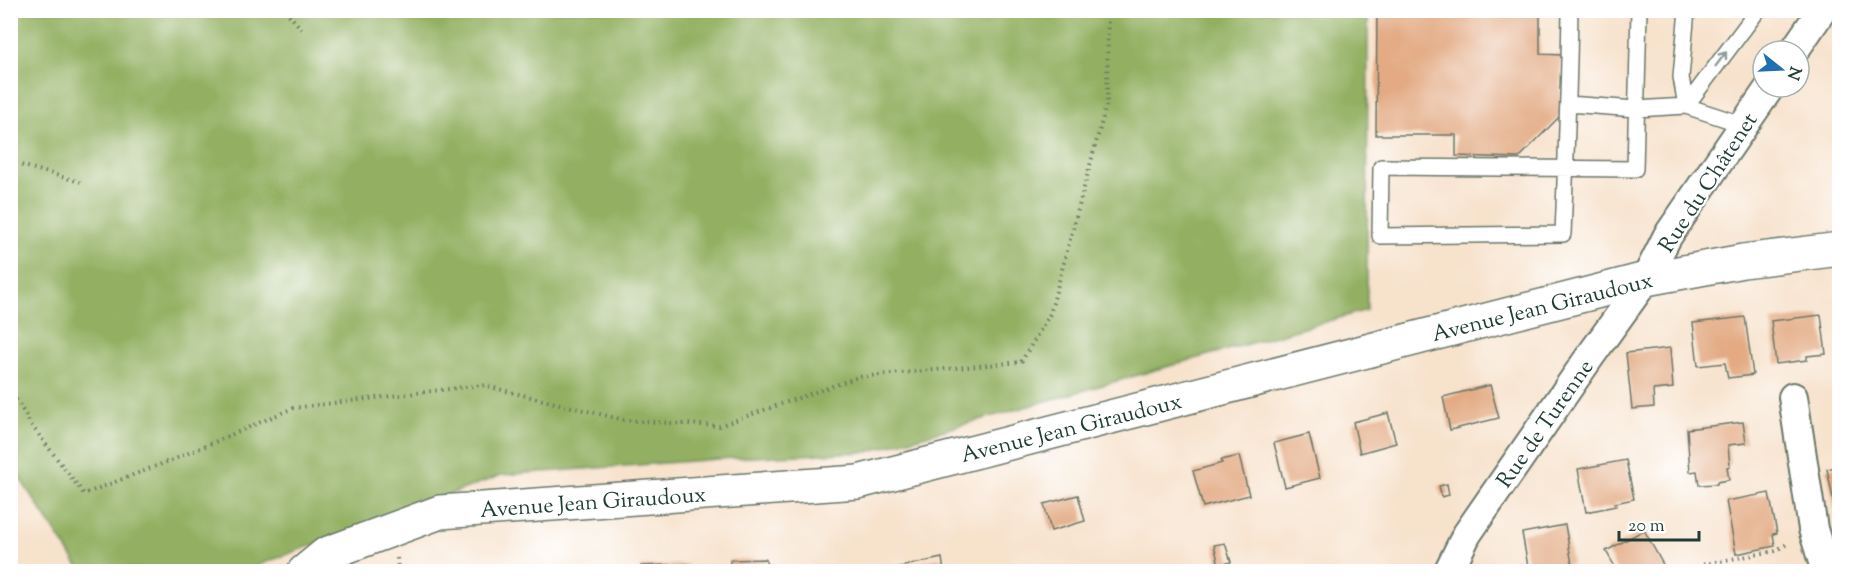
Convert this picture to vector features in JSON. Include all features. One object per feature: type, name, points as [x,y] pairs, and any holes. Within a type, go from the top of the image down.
[{"type":"street","points":[[1802,39],[1822,10]]},
{"type":"street","name":"Rue du Châtenet","points":[[1646,279],[1667,237],[1762,99]]},
{"type":"street","name":"Avenue Jean Giraudoux","points":[[304,572],[326,554],[440,512],[858,482],[1646,279],[1743,261],[1839,249]]},
{"type":"street","name":"Rue de Turenne","points":[[1448,572],[1467,534],[1646,279]]},
{"type":"street","points":[[1793,397],[1813,530],[1826,572]]},
{"type":"lane","points":[[1570,10],[1568,104],[1565,169],[1563,234],[1380,236],[1381,167],[1565,169],[1635,169],[1638,10]]},
{"type":"lane","points":[[1686,106],[1681,77],[1687,10]]},
{"type":"lane","points":[[1686,106],[1758,10]]},
{"type":"lane","points":[[1568,104],[1636,108],[1686,106],[1744,125]]},
{"type":"path","points":[[285,10],[303,31]]},
{"type":"path","points":[[10,389],[32,426],[84,494],[182,456],[293,408],[482,385],[624,420],[719,426],[858,377],[1021,362],[1050,314],[1107,102],[1108,10]]},
{"type":"path","points":[[10,162],[80,182]]},
{"type":"path","points":[[1696,572],[1699,565],[1775,551],[1813,530]]},
{"type":"green space","points":[[10,11],[1368,11],[1367,310],[867,452],[733,458],[502,475],[245,570],[80,569],[11,465]]},
{"type":"building","points":[[1377,10],[1540,10],[1540,54],[1561,55],[1561,115],[1519,158],[1456,156],[1456,135],[1376,135]]},
{"type":"building","points":[[1821,315],[1826,354],[1807,356],[1807,360],[1776,364],[1771,321]]},
{"type":"building","points":[[1745,317],[1753,375],[1728,378],[1725,363],[1698,366],[1693,323]]},
{"type":"building","points":[[1670,348],[1673,388],[1653,390],[1654,407],[1632,409],[1626,353]]},
{"type":"building","points":[[1490,385],[1499,418],[1450,430],[1443,397]]},
{"type":"building","points":[[1388,413],[1396,443],[1360,453],[1353,422]]},
{"type":"building","points":[[1743,422],[1746,443],[1728,445],[1729,480],[1717,482],[1717,484],[1699,485],[1697,471],[1690,472],[1687,429]]},
{"type":"building","points":[[1309,434],[1320,478],[1285,487],[1274,443]]},
{"type":"building","points":[[1239,456],[1249,495],[1203,507],[1193,471]]},
{"type":"building","points":[[1626,460],[1634,499],[1615,503],[1616,506],[1586,512],[1578,469]]},
{"type":"building","points":[[1839,466],[1838,512],[1838,508],[1835,509],[1827,469]]},
{"type":"building","points":[[1447,484],[1449,495],[1442,497],[1439,486]]},
{"type":"building","points":[[1769,493],[1777,533],[1773,534],[1775,546],[1736,554],[1726,501]]},
{"type":"building","points":[[1078,495],[1085,521],[1051,531],[1044,504]]},
{"type":"building","points":[[1565,525],[1572,564],[1552,568],[1552,572],[1529,572],[1522,533]]},
{"type":"building","points":[[1644,530],[1667,572],[1618,572],[1606,551]]},
{"type":"building","points":[[1225,543],[1231,562],[1219,565],[1214,545]]},
{"type":"building","points":[[942,558],[944,572],[885,572],[885,570]]},
{"type":"building","points":[[766,559],[767,572],[730,572],[730,560]]},
{"type":"building","points":[[688,564],[688,572],[641,572],[641,566]]}]
